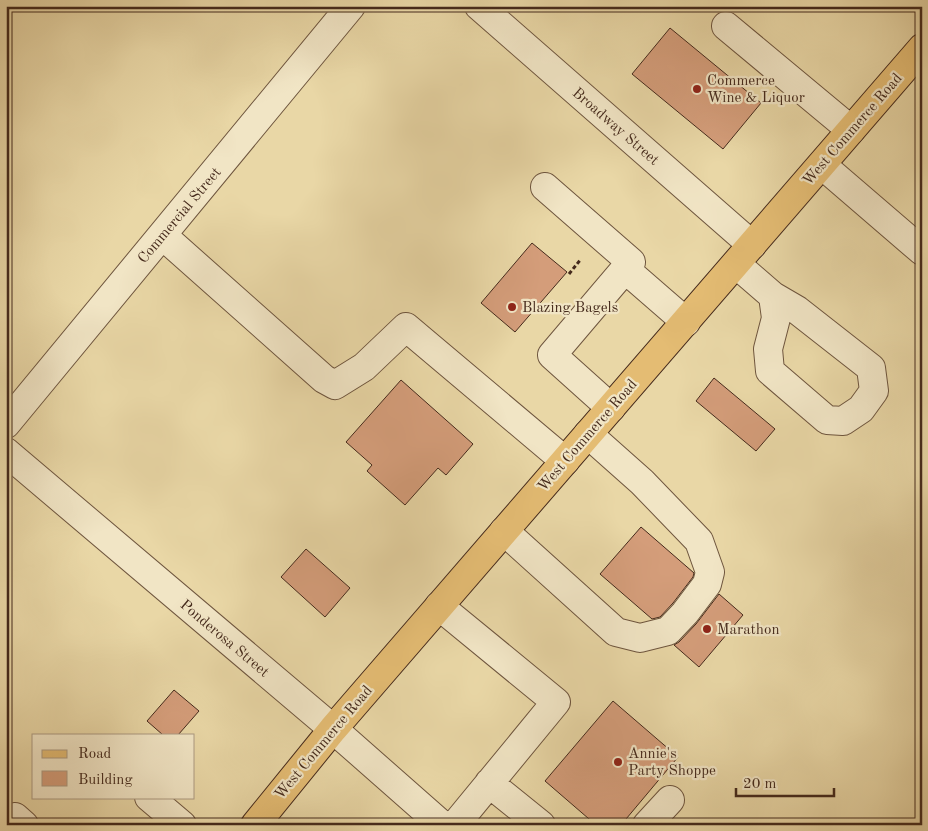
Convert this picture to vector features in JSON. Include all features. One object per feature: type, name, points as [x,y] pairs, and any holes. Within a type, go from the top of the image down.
[{"type":"main road","name":"West Commerce Road","points":[[254,825],[333,729],[922,48]]},
{"type":"street","name":"Commercial Street","points":[[6,424],[351,6]]},
{"type":"street","name":"Broadway Street","points":[[479,6],[744,255],[773,296],[797,310],[871,368],[874,391],[861,409],[843,421],[827,420],[770,371],[768,349],[776,318],[773,296]]},
{"type":"street","points":[[726,26],[851,130]]},
{"type":"street","points":[[822,165],[922,251]]},
{"type":"street","points":[[545,188],[615,246],[631,262],[552,355],[611,408]]},
{"type":"street","points":[[162,235],[324,379],[335,385],[364,367],[406,327],[565,461]]},
{"type":"street","points":[[625,269],[686,322]]},
{"type":"street","points":[[504,531],[616,632],[640,638],[654,636],[668,631],[685,613],[707,584],[710,572],[699,541],[642,482],[588,434]]},
{"type":"street","name":"Ponderosa Street","points":[[6,452],[333,729],[442,825]]},
{"type":"street","points":[[439,606],[556,702],[455,825]]},
{"type":"street","points":[[490,783],[541,825]]},
{"type":"street","points":[[150,798],[182,825]]},
{"type":"street","points":[[647,825],[670,800]]},
{"type":"path","points":[[568,274],[581,259]]},
{"type":"building","name":"Commerce Wine & Liquor","points":[[670,28],[761,103],[723,149],[632,74]]},
{"type":"building","points":[[532,243],[567,272],[515,332],[481,303]]},
{"type":"building","points":[[714,378],[775,429],[756,451],[696,401]]},
{"type":"building","points":[[401,380],[473,444],[446,475],[438,468],[405,505],[367,471],[372,465],[346,442]]},
{"type":"building","points":[[641,527],[694,573],[673,603],[660,617],[652,619],[600,574]]},
{"type":"building","points":[[306,549],[350,588],[325,617],[281,577]]},
{"type":"building","name":"Marathon","points":[[719,594],[743,615],[699,667],[674,645],[696,624]]},
{"type":"building","points":[[174,690],[199,711],[179,734],[162,734],[147,721]]},
{"type":"building","name":"Annie's Party Shoppe","points":[[613,701],[678,757],[621,825],[596,825],[545,781]]},
{"type":"place","name":"Commerce Wine & Liquor","points":[[697,89]]},
{"type":"place","name":"Blazing Bagels","points":[[512,307]]},
{"type":"place","name":"Marathon","points":[[707,629]]},
{"type":"place","name":"Annie's Party Shoppe","points":[[618,762]]}]
